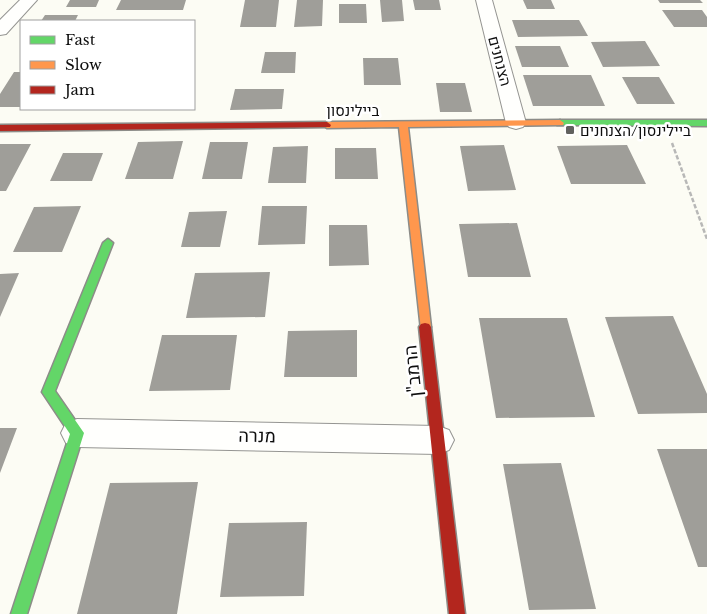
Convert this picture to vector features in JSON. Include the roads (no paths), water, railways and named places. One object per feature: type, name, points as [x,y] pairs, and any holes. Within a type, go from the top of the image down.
[{"type":"street","points":[[0,30],[29,0]]},
{"type":"street","name":"הצנחנים","points":[[484,0],[516,122]]},
{"type":"street","name":"ביילינסון","points":[[0,128],[516,122],[707,123]]},
{"type":"street","name":"הרמב\"ן","points":[[403,124],[457,614]]},
{"type":"street","points":[[19,614],[77,433],[48,392],[108,243]]},
{"type":"street","name":"מנרה","points":[[77,433],[438,440]]},
{"type":"place","name":"ביילינסון/הצנחנים","points":[[570,130]]}]
